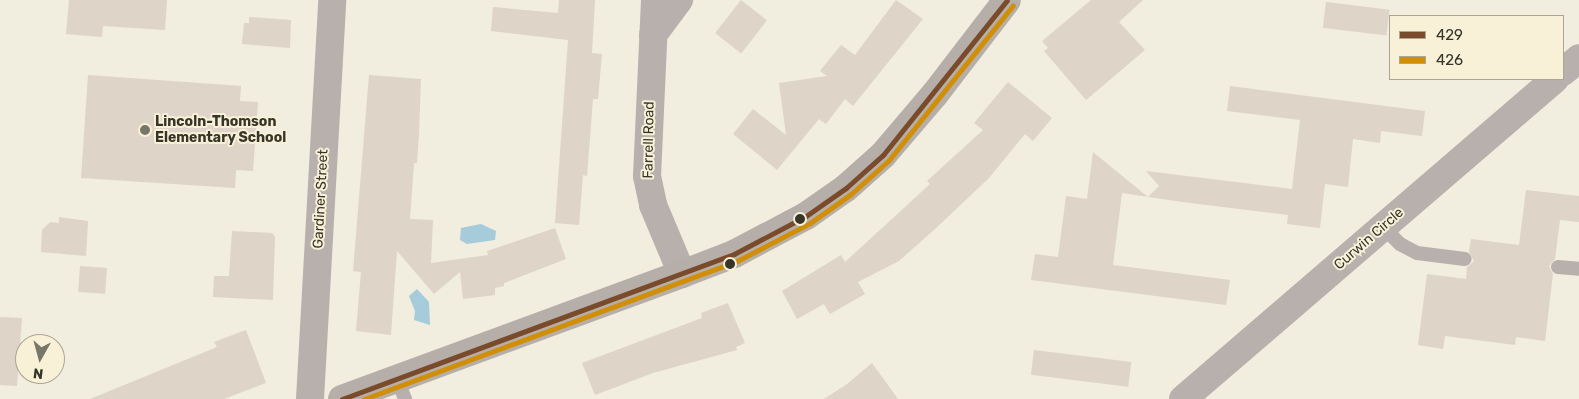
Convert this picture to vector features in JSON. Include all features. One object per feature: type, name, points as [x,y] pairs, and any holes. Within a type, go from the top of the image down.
[{"type":"main road","points":[[342,399],[401,389],[682,274],[786,227],[846,188],[883,154],[913,121],[1007,0]]},
{"type":"street","name":"Gardiner Street","points":[[310,399],[332,0]]},
{"type":"street","name":"Farrell Road","points":[[655,0],[648,188],[682,274]]},
{"type":"street","points":[[653,35],[679,0]]},
{"type":"street","points":[[1564,71],[1579,58]]},
{"type":"street","name":"Curwin Circle","points":[[1183,399],[1554,80]]},
{"type":"lane","points":[[1383,227],[1400,244],[1417,253],[1465,259]]},
{"type":"lane","points":[[1558,267],[1579,270]]},
{"type":"water","points":[[481,224],[496,231],[495,240],[467,244],[460,240],[461,228]]},
{"type":"water","points":[[417,289],[429,302],[430,325],[414,320],[415,311],[409,296]]},
{"type":"building","points":[[69,0],[167,0],[165,30],[103,26],[102,37],[66,34]]},
{"type":"building","points":[[559,0],[595,0],[592,53],[602,54],[598,99],[593,99],[587,176],[583,175],[579,225],[555,223],[568,40],[491,31],[493,7],[558,13]]},
{"type":"building","points":[[741,0],[767,20],[741,53],[715,33]]},
{"type":"building","points":[[896,0],[923,19],[853,106],[845,99],[826,124],[819,119],[777,170],[733,134],[753,109],[786,135],[779,83],[827,76],[820,71],[841,45],[855,55]]},
{"type":"building","points":[[1091,0],[1143,0],[1119,22],[1145,50],[1086,100],[1044,51],[1048,48],[1042,41]]},
{"type":"building","points":[[1326,2],[1390,10],[1386,36],[1323,28]]},
{"type":"building","points":[[249,17],[291,20],[290,48],[242,44],[244,23],[249,23]]},
{"type":"building","points":[[88,75],[241,86],[240,101],[258,102],[253,171],[236,170],[235,188],[81,178]]},
{"type":"building","points":[[369,75],[421,79],[417,163],[414,163],[410,219],[433,220],[431,263],[488,255],[487,251],[555,228],[566,259],[504,283],[504,286],[495,288],[495,295],[463,299],[460,272],[434,294],[397,251],[391,335],[356,331],[361,272],[353,271]]},
{"type":"building","points":[[1008,82],[1052,118],[1033,141],[1025,134],[989,178],[899,261],[858,282],[865,294],[830,314],[824,304],[797,319],[782,291],[841,255],[845,262],[930,184],[927,181],[983,130],[974,123]]},
{"type":"building","points":[[1230,86],[1425,111],[1422,136],[1381,131],[1380,143],[1353,139],[1348,187],[1325,184],[1320,228],[1287,224],[1288,215],[1148,197],[1159,186],[1146,171],[1292,189],[1300,120],[1227,111]]},
{"type":"building","points":[[1093,152],[1148,197],[1122,193],[1113,265],[1230,280],[1226,305],[1031,280],[1035,254],[1058,257],[1066,196],[1087,199]]},
{"type":"building","points":[[1526,190],[1579,196],[1579,222],[1560,220],[1555,259],[1549,266],[1553,274],[1545,341],[1516,337],[1515,345],[1445,336],[1443,349],[1418,345],[1427,274],[1466,279],[1467,267],[1474,261],[1469,252],[1471,239],[1519,245]]},
{"type":"building","points":[[59,217],[88,221],[86,256],[41,252],[42,230],[50,222],[59,223]]},
{"type":"building","points":[[232,231],[272,233],[275,237],[273,300],[213,297],[214,276],[229,276]]},
{"type":"building","points":[[80,266],[107,268],[105,294],[78,292]]},
{"type":"building","points":[[728,303],[745,343],[736,347],[737,350],[653,373],[595,395],[582,363],[702,318],[701,313]]},
{"type":"building","points":[[0,317],[22,318],[21,334],[15,334],[15,384],[17,384],[17,386],[0,385]]},
{"type":"building","points":[[246,330],[266,383],[224,399],[90,399],[217,347],[214,342]]},
{"type":"building","points":[[1034,350],[1131,362],[1128,387],[1031,375]]},
{"type":"building","points":[[872,363],[898,399],[824,399],[847,384]]},
{"type":"transit line","name":"429","points":[[342,399],[734,254],[806,216],[846,188],[883,155],[1007,0]]},
{"type":"transit line","name":"426","points":[[364,399],[737,261],[810,223],[851,194],[889,160],[1013,5]]},
{"type":"place","name":"Lincoln-Thomson Elementary School","points":[[145,130]]}]
